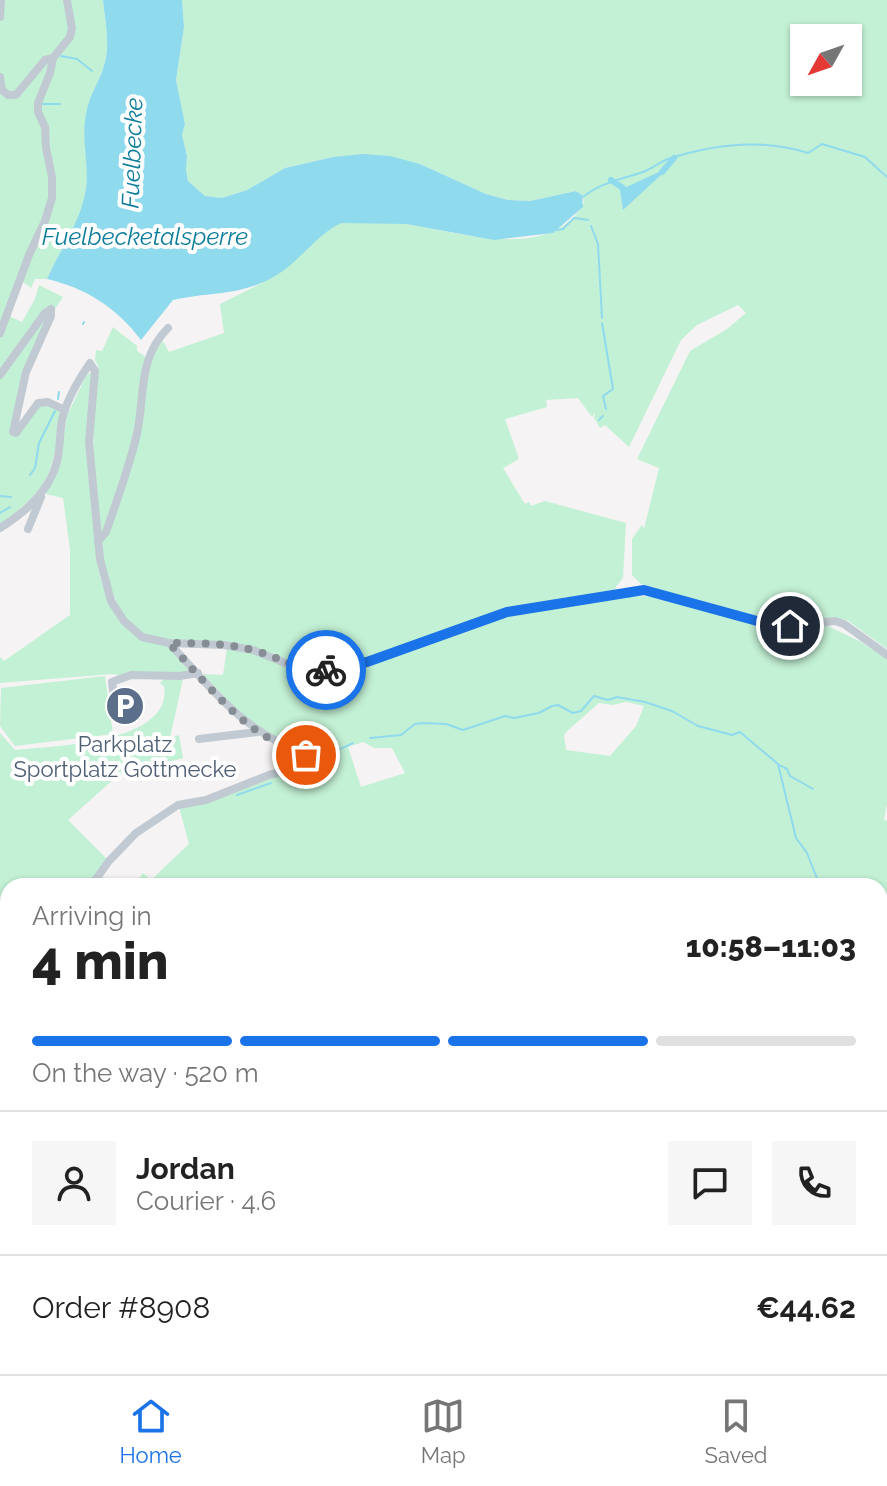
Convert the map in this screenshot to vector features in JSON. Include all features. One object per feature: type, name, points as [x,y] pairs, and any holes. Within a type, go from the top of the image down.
[{"type":"street","points":[[0,17],[1,0]]},
{"type":"street","points":[[0,333],[52,198],[45,127],[38,112],[38,103],[53,58],[70,37],[72,29],[67,0]]},
{"type":"street","points":[[0,77],[2,90],[8,95],[16,95],[45,60],[53,58]]},
{"type":"street","points":[[0,375],[51,309],[51,316],[26,372],[13,432],[16,433],[38,403],[48,402],[65,410]]},
{"type":"street","points":[[98,541],[106,532],[137,435],[149,355],[168,328]]},
{"type":"street","points":[[28,529],[58,461],[65,410],[90,363],[95,371],[89,442],[104,582],[117,611],[142,637],[169,643],[239,647],[300,669],[325,671],[367,662],[507,612],[644,590],[779,627],[835,621],[844,624],[887,655]]},
{"type":"street","points":[[0,528],[41,494]]},
{"type":"street","points":[[97,878],[136,833],[178,805],[206,800],[269,775],[297,768],[306,757],[304,753],[257,732],[224,703],[169,643]]},
{"type":"street","points":[[116,712],[112,682],[131,675],[180,676],[198,673]]},
{"type":"street","points":[[199,739],[257,732]]},
{"type":"green space","points":[[0,0],[103,0],[107,39],[103,69],[86,114],[87,179],[80,212],[47,279],[35,279],[31,288],[22,281],[9,316],[22,322],[39,285],[63,297],[36,346],[12,435],[17,436],[38,405],[47,404],[60,411],[52,464],[31,499],[0,524]]},
{"type":"green space","points":[[182,0],[887,0],[887,649],[847,620],[832,618],[779,624],[641,584],[632,575],[632,539],[642,525],[644,529],[659,468],[637,459],[690,351],[727,329],[746,313],[738,305],[697,325],[681,340],[629,447],[605,425],[600,428],[594,418],[595,412],[592,417],[578,398],[546,400],[547,407],[505,419],[519,459],[503,468],[525,504],[529,502],[531,506],[545,501],[626,523],[623,578],[615,588],[618,597],[655,596],[778,630],[826,625],[887,659],[887,805],[884,819],[887,821],[887,878],[153,878],[189,844],[179,807],[301,768],[308,759],[247,720],[203,674],[223,675],[227,648],[150,638],[124,616],[111,587],[96,510],[96,350],[102,351],[113,327],[149,359],[163,341],[169,352],[224,333],[220,304],[260,284],[333,226],[342,223],[396,223],[476,237],[526,238],[549,233],[569,222],[584,203],[582,195],[576,191],[530,201],[508,200],[486,194],[420,164],[333,157],[285,168],[247,190],[222,198],[205,196],[188,181],[182,135],[185,124],[176,80],[184,27]],"holes":[[[626,702],[644,706],[636,726],[610,756],[566,750],[564,735],[599,703],[612,705]],[[363,742],[374,748],[392,748],[405,773],[361,787],[348,747]]]},
{"type":"green space","points":[[92,371],[89,396],[95,540],[100,577],[108,599],[142,639],[168,646],[189,671],[181,674],[127,672],[125,676],[112,674],[0,683],[0,657],[4,661],[70,615],[70,549],[63,498],[46,494],[60,461],[67,416],[86,376]]},
{"type":"green space","points":[[105,676],[113,734],[15,746],[0,726],[1,688]]},
{"type":"green space","points":[[164,679],[183,679],[170,738],[179,735],[183,758],[116,777],[68,820],[108,860],[95,878],[0,878],[0,733],[15,750],[81,743],[131,731],[150,720],[162,705],[164,686],[160,683]]},
{"type":"water","name":"Fuelbecketalsperre","points":[[103,0],[182,0],[184,27],[176,80],[185,124],[182,135],[187,156],[186,170],[188,181],[205,196],[222,198],[247,190],[285,168],[363,154],[390,156],[420,164],[486,194],[508,200],[530,201],[576,191],[582,195],[583,207],[553,233],[494,240],[406,224],[342,223],[277,275],[263,282],[238,290],[173,300],[141,340],[122,318],[100,301],[75,288],[47,279],[75,224],[86,188],[86,114],[106,55]]},
{"type":"water","points":[[661,171],[662,174],[623,210],[620,190]]},
{"type":"waterway","points":[[61,56],[77,59],[92,71]]},
{"type":"waterway","points":[[42,104],[60,104]]},
{"type":"waterway","points":[[583,197],[603,185],[644,172],[668,159],[738,145],[773,146],[808,153],[822,144],[865,157],[887,177]]},
{"type":"waterway","points":[[662,172],[674,158]]},
{"type":"waterway","points":[[611,180],[623,188]]},
{"type":"waterway","points":[[557,230],[563,229],[574,218],[588,220]]},
{"type":"waterway","points":[[591,226],[598,244],[602,318]]},
{"type":"waterway","points":[[602,323],[613,389],[603,396],[606,409]]},
{"type":"waterway","name":"Fuelbecke","points":[[58,399],[59,392]]},
{"type":"waterway","name":"Fuelbecke","points":[[30,475],[35,468],[39,443],[55,411]]},
{"type":"waterway","points":[[599,420],[603,416]]},
{"type":"waterway","name":"Fuelbecke","points":[[0,496],[11,497]]},
{"type":"waterway","points":[[0,513],[10,507]]},
{"type":"waterway","points":[[370,738],[401,735],[415,724],[423,723],[446,724],[463,730],[505,716],[514,718],[539,713],[558,705],[573,713],[581,711],[594,696],[645,702],[672,711],[698,726],[732,735],[740,732],[778,764],[796,838],[807,853],[817,878]]},
{"type":"waterway","points":[[293,778],[317,759],[353,743]]},
{"type":"waterway","points":[[779,765],[787,769],[790,776],[813,789]]},
{"type":"waterway","points":[[237,795],[271,783]]},
{"type":"way so far","points":[[306,755],[257,732],[224,703],[169,643],[224,645],[253,650],[300,669],[326,670]]},
{"type":"place","name":"Parkplatz Sportplatz Gottmecke","points":[[125,706]]},
{"type":"route","points":[[326,670],[367,662],[507,612],[644,590],[779,627],[790,626]]}]
